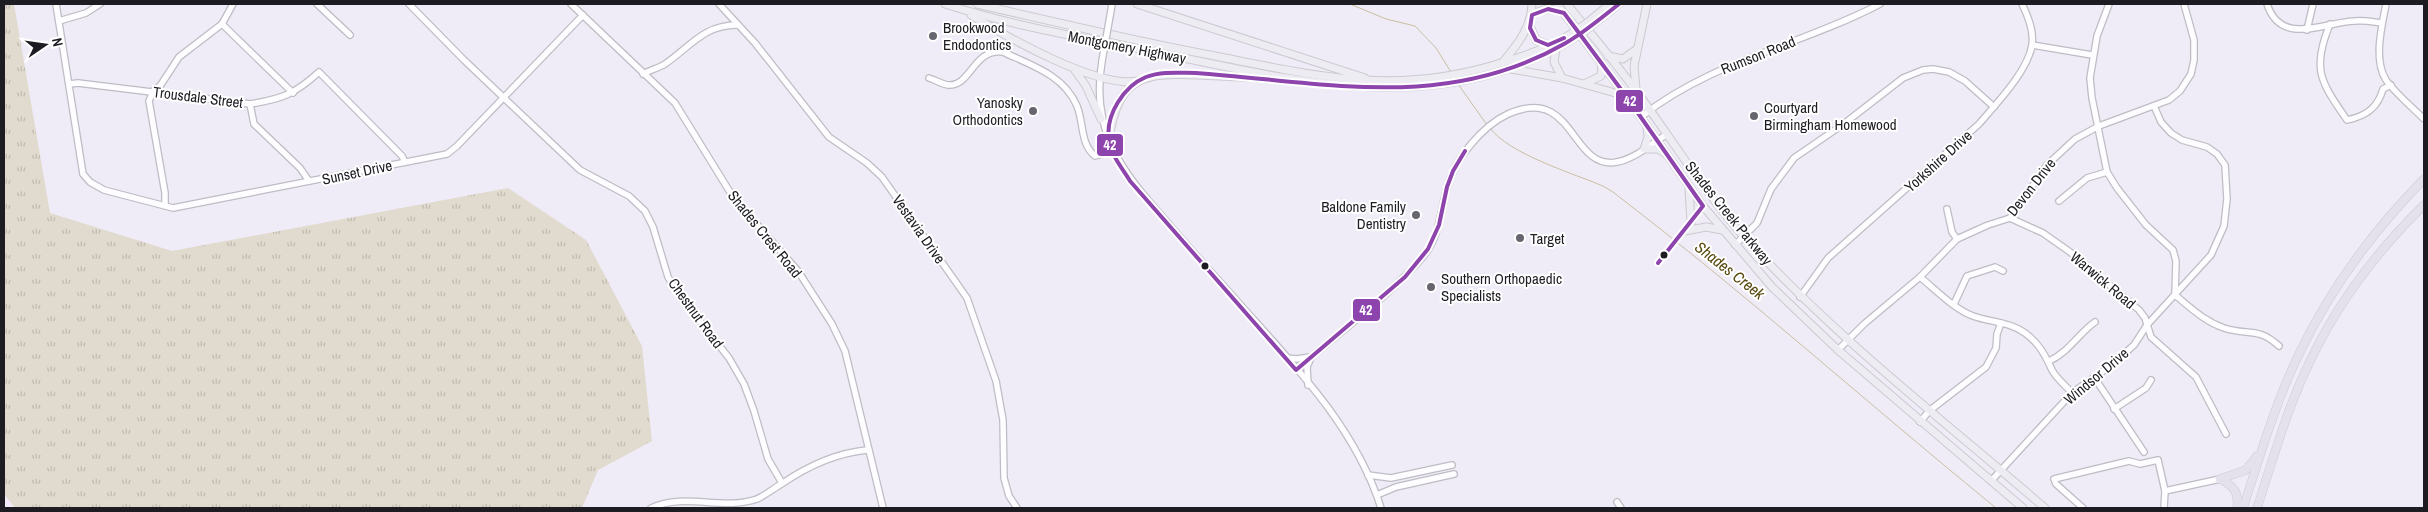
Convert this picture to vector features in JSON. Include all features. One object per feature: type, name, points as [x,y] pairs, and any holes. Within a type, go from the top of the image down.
[{"type":"highway","points":[[2243,508],[2291,372],[2322,310],[2383,223],[2424,179]]},
{"type":"highway","points":[[2257,508],[2298,388],[2330,322],[2366,270],[2424,206]]},
{"type":"highway","points":[[2220,479],[2246,470],[2263,448]]},
{"type":"highway","points":[[2220,479],[2227,482],[2237,492],[2238,508]]},
{"type":"main road","name":"Montgomery Highway","points":[[945,4],[1002,22],[1288,79],[1341,87],[1415,84],[1510,69],[1556,49],[1575,32]]},
{"type":"main road","name":"Montgomery Highway","points":[[977,4],[1105,34],[1322,77],[1415,84]]},
{"type":"main road","points":[[1137,4],[1377,82]]},
{"type":"main road","points":[[1502,63],[1520,42],[1532,15],[1532,4]]},
{"type":"main road","points":[[1557,4],[1575,32]]},
{"type":"main road","name":"Shades Creek Parkway","points":[[1567,4],[1637,91],[1744,236],[1800,297],[1847,341],[2045,508]]},
{"type":"main road","name":"Montgomery Highway","points":[[1487,72],[1502,63],[1528,55],[1589,25],[1619,4]]},
{"type":"main road","points":[[1639,4],[1644,15]]},
{"type":"main road","points":[[1637,91],[1634,80],[1634,66],[1648,4]]},
{"type":"main road","name":"Montgomery Highway","points":[[1589,25],[1608,6]]},
{"type":"main road","points":[[1532,15],[1541,9],[1551,8],[1564,13]]},
{"type":"main road","points":[[960,9],[1074,68],[1099,77],[1127,83],[1165,74],[1288,79]]},
{"type":"main road","points":[[1529,24],[1536,40],[1548,45]]},
{"type":"main road","name":"Shades Creek Parkway","points":[[1575,32],[1641,116],[1688,186],[1722,230],[1792,308],[1920,422],[2023,508]]},
{"type":"main road","points":[[1608,56],[1622,59],[1638,48]]},
{"type":"main road","points":[[1556,49],[1554,62],[1562,78]]},
{"type":"main road","points":[[1585,83],[1595,81],[1601,76],[1602,64]]},
{"type":"main road","points":[[1074,68],[1086,86],[1102,119]]},
{"type":"main road","points":[[1510,69],[1585,83],[1626,96]]},
{"type":"main road","points":[[1109,139],[1116,107],[1124,93],[1138,81]]},
{"type":"main road","points":[[1647,126],[1648,137],[1644,149],[1658,149],[1668,155]]},
{"type":"main road","points":[[1688,186],[1692,208],[1691,224]]},
{"type":"main road","points":[[1685,231],[1706,227],[1722,230]]},
{"type":"street","points":[[56,4],[69,84]]},
{"type":"street","points":[[58,21],[86,13],[100,4]]},
{"type":"street","points":[[165,205],[165,193],[149,101],[153,91],[160,86],[179,57],[222,24],[233,4]]},
{"type":"street","points":[[317,4],[350,35]]},
{"type":"street","name":"Chestnut Road","points":[[409,4],[580,170],[629,196],[645,211],[654,227],[668,277],[728,358],[744,384],[768,459],[782,483]]},
{"type":"street","name":"Shades Crest Road","points":[[571,4],[675,104],[732,197],[798,272],[832,324],[846,351],[883,508]]},
{"type":"street","name":"Vestavia Drive","points":[[719,4],[755,43],[829,137],[867,163],[882,177],[967,298],[996,381],[1003,420],[1004,478],[1009,496],[1017,508]]},
{"type":"street","points":[[1112,4],[1099,77],[1102,119],[1113,151],[1129,178],[1286,358],[1342,426],[1368,475],[1381,508]]},
{"type":"street","name":"Rumson Road","points":[[1641,116],[1726,66],[1857,16],[1880,4]]},
{"type":"street","points":[[2022,4],[2029,18],[2032,45],[2092,55]]},
{"type":"street","points":[[2109,4],[2096,36],[2090,78],[2092,98],[2108,172],[2117,188],[2146,225],[2173,250],[2176,262],[2175,295],[2204,319],[2226,328],[2259,332],[2279,346]]},
{"type":"street","name":"Devon Drive","points":[[1847,341],[1920,277],[1957,239],[1988,225],[2010,218],[2047,165],[2062,148],[2099,126],[2169,100],[2180,91],[2191,74],[2194,60],[2194,40],[2184,4]]},
{"type":"street","points":[[2267,4],[2272,15],[2280,23],[2295,30],[2307,30],[2330,24],[2356,21],[2382,23]]},
{"type":"street","points":[[2307,30],[2313,4]]},
{"type":"street","points":[[2386,4],[2382,23],[2380,63],[2386,79],[2424,119]]},
{"type":"street","name":"Sunset Drive","points":[[69,84],[83,174],[90,182],[104,190],[173,208],[447,154],[504,98],[582,15]]},
{"type":"street","points":[[222,24],[293,93]]},
{"type":"street","points":[[2330,24],[2321,45],[2318,62],[2324,88],[2348,120],[2358,118],[2379,104],[2384,89],[2391,85]]},
{"type":"street","points":[[643,74],[662,65],[708,31],[723,25],[737,25]]},
{"type":"street","name":"Yorkshire Drive","points":[[1800,297],[1828,258],[1979,124],[2018,74],[2032,45]]},
{"type":"street","points":[[929,78],[948,85],[959,83],[985,55],[995,51],[1003,52],[1054,76],[1069,92],[1077,107],[1087,150],[1095,156],[1113,151]]},
{"type":"street","points":[[1735,245],[1757,223],[1770,189],[1794,158],[1845,123],[1903,78],[1923,70],[1933,69],[1949,72],[1965,81],[1994,107]]},
{"type":"street","name":"Trousdale Street","points":[[69,84],[78,83],[153,91],[250,104],[277,100],[293,93],[319,72],[402,156],[405,162]]},
{"type":"street","points":[[250,104],[254,124],[300,168],[309,181]]},
{"type":"street","name":"Windsor Drive","points":[[2001,470],[2072,393],[2113,364],[2134,345],[2147,326],[2211,255],[2224,226],[2227,199],[2225,165],[2217,154],[2207,147],[2182,140],[2170,133],[2161,122],[2154,106]]},
{"type":"street","points":[[1296,370],[1405,277],[1428,250],[1439,225],[1453,171],[1465,151],[1489,127],[1506,115],[1525,107],[1540,108],[1553,112],[1566,124],[1592,156],[1602,162],[1617,162],[1644,149],[1667,134]]},
{"type":"street","points":[[2059,201],[2087,178],[2108,172]]},
{"type":"street","points":[[1947,209],[1952,232],[1957,239]]},
{"type":"street","name":"Warwick Road","points":[[2010,218],[2043,233],[2070,252],[2140,310],[2151,336],[2196,377],[2226,434]]},
{"type":"street","points":[[1954,304],[1967,276],[1995,267],[2002,271]]},
{"type":"street","points":[[1920,277],[1972,316],[2002,323],[2023,332],[2037,343],[2049,361],[2052,370],[2072,393]]},
{"type":"street","points":[[2049,361],[2058,357],[2086,328],[2095,322]]},
{"type":"street","points":[[1920,422],[1929,410],[1986,367],[1996,348],[1997,334],[2002,323]]},
{"type":"street","points":[[1838,350],[1847,341]]},
{"type":"street","points":[[1286,358],[1297,359],[1312,356]]},
{"type":"street","points":[[1308,385],[1306,367],[1312,356]]},
{"type":"street","points":[[2094,377],[2144,452]]},
{"type":"street","points":[[2114,409],[2146,388],[2152,380]]},
{"type":"street","points":[[651,508],[661,503],[676,500],[738,503],[757,499],[818,463],[849,452],[868,450]]},
{"type":"street","points":[[2083,508],[2056,484],[2054,479],[2129,462],[2140,464],[2158,460],[2165,491],[2164,508]]},
{"type":"street","points":[[1368,475],[1391,478],[1452,465]]},
{"type":"street","points":[[1991,481],[2001,470]]},
{"type":"street","points":[[1377,495],[1396,486],[1454,474]]},
{"type":"street","points":[[2165,491],[2220,479]]},
{"type":"street","points":[[1617,502],[1621,508]]},
{"type":"green space","points":[[4,4],[14,4],[50,213],[172,251],[508,188],[586,240],[642,346],[652,441],[598,470],[582,508],[15,508],[4,494]]},
{"type":"waterway","name":"Shades Creek","points":[[1350,4],[1386,19],[1415,26],[1436,48],[1451,72]]},
{"type":"waterway","name":"Shades Creek","points":[[1458,84],[1487,125]]},
{"type":"waterway","name":"Shades Creek","points":[[1490,128],[1511,146],[1526,154],[1613,192],[1710,269],[1996,508]]},
{"type":"transit line","name":"42","points":[[1465,151],[1453,171],[1447,187],[1439,225],[1428,249],[1405,277],[1296,370],[1130,181],[1112,151],[1109,130],[1113,111],[1124,94],[1138,81],[1152,75],[1196,73],[1337,86],[1429,85],[1474,78],[1519,65],[1571,40],[1619,4]]},
{"type":"transit line","name":"42","points":[[1564,38],[1548,45],[1536,40],[1530,28],[1532,15],[1548,9],[1564,13],[1626,96],[1703,206],[1658,263]]},
{"type":"place","name":"Brookwood Endodontics","points":[[933,36]]},
{"type":"place","name":"Yanosky Orthodontics","points":[[1033,111]]},
{"type":"place","name":"Courtyard Birmingham Homewood","points":[[1754,116]]},
{"type":"place","name":"Baldone Family Dentistry","points":[[1416,215]]},
{"type":"place","name":"Target","points":[[1520,238]]},
{"type":"place","name":"Southern Orthopaedic Specialists","points":[[1431,287]]}]
